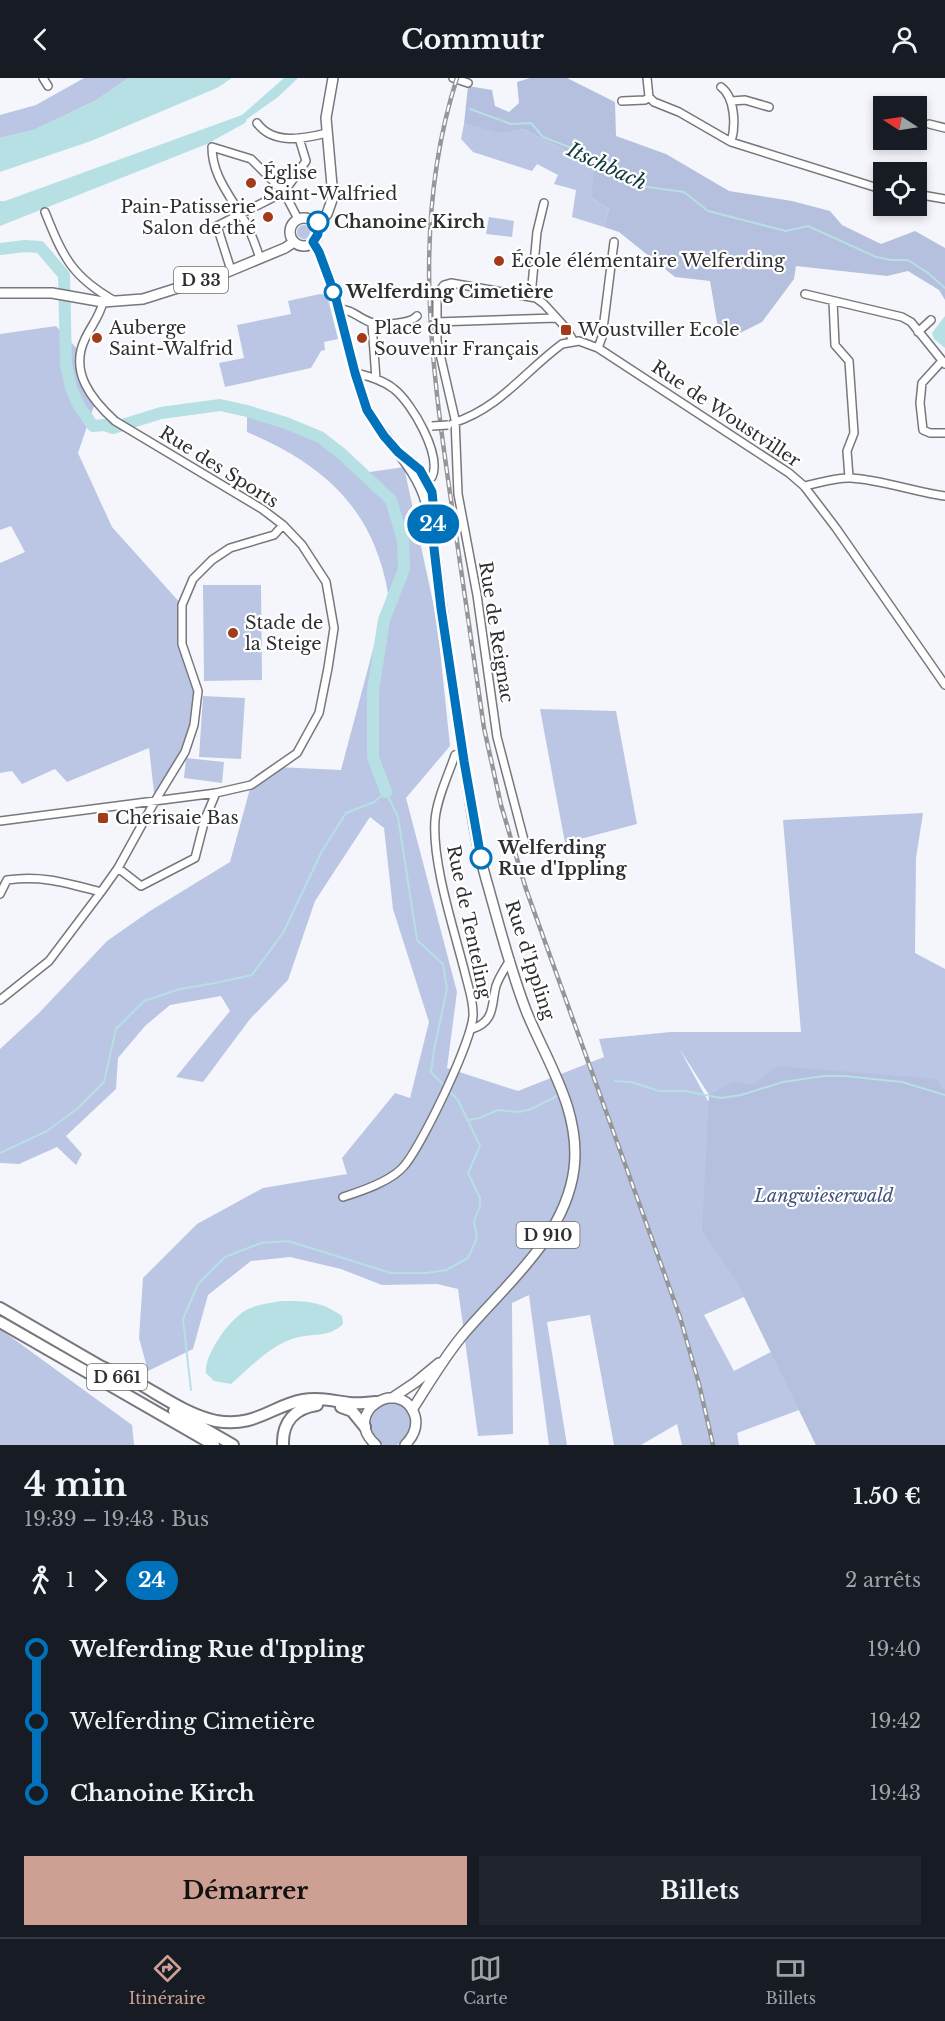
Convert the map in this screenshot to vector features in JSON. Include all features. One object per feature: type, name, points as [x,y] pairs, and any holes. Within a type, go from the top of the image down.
[{"type":"highway","name":"D 661","points":[[0,1308],[233,1445]]},
{"type":"highway","name":"D 661","points":[[0,1322],[214,1445]]},
{"type":"highway","points":[[100,1366],[136,1382],[177,1406],[218,1421],[240,1422],[252,1419],[302,1400],[361,1404],[376,1402]]},
{"type":"highway","points":[[126,1395],[203,1445]]},
{"type":"highway","points":[[284,1445],[287,1423],[299,1409],[308,1406],[337,1407],[352,1411],[365,1427]]},
{"type":"main road","points":[[316,224],[327,214],[333,197],[327,133],[327,104],[333,78]]},
{"type":"main road","points":[[298,219],[309,219],[316,224],[318,234],[313,242],[303,246],[294,242],[290,230],[298,219]]},
{"type":"main road","name":"D 33","points":[[0,293],[52,293],[103,302],[142,299],[231,270],[294,242]]},
{"type":"main road","name":"Rue d'Ippling","points":[[313,242],[319,252],[339,309],[355,373],[371,418],[424,483],[434,503],[432,531],[462,752],[478,844],[510,960],[527,1011],[566,1101],[574,1130],[574,1169],[567,1200],[550,1233],[447,1356],[412,1410]]},
{"type":"main road","name":"Rue d'Ippling","points":[[376,1402],[392,1398],[416,1382],[447,1356]]},
{"type":"main road","points":[[392,1398],[403,1401],[412,1410],[416,1419],[416,1429],[405,1445]]},
{"type":"main road","points":[[376,1402],[369,1409],[365,1419],[369,1438],[376,1445]]},
{"type":"street","points":[[43,78],[48,86]]},
{"type":"street","points":[[453,78],[468,83]]},
{"type":"street","points":[[647,78],[649,97],[654,102],[679,112],[731,142],[873,187]]},
{"type":"street","points":[[721,87],[732,101],[734,131],[731,142]]},
{"type":"street","points":[[622,101],[645,100],[649,97]]},
{"type":"street","points":[[732,101],[745,100],[769,107]]},
{"type":"street","points":[[257,123],[265,133],[276,137],[299,138],[327,133]]},
{"type":"street","points":[[929,124],[945,128]]},
{"type":"street","points":[[231,270],[217,226],[284,192],[306,161],[299,138]]},
{"type":"street","points":[[260,258],[241,214],[219,181],[214,166],[212,147],[251,159],[284,192],[298,219]]},
{"type":"street","points":[[927,196],[945,199]]},
{"type":"street","points":[[421,427],[452,423],[474,416],[488,407],[558,347],[573,340],[544,304],[531,296],[537,232],[544,203]]},
{"type":"street","points":[[45,212],[64,257],[78,275],[93,289],[115,301]]},
{"type":"street","points":[[598,348],[602,337],[612,271],[614,242]]},
{"type":"street","name":"Rue de Reignac","points":[[525,844],[493,712],[477,595],[458,494],[452,423],[437,341],[436,294],[446,284],[456,284],[531,296]]},
{"type":"street","points":[[805,294],[902,317],[911,322],[943,362],[922,383],[920,403],[923,430],[930,433],[945,433]]},
{"type":"street","points":[[833,301],[836,345],[849,361],[854,433],[847,451],[849,477]]},
{"type":"street","name":"Rue des Sports","points":[[0,821],[216,793],[251,785],[297,753],[319,713],[328,668],[334,628],[326,582],[302,545],[283,525],[261,508],[115,421],[96,403],[80,371],[82,348],[102,311],[103,302]]},
{"type":"street","points":[[339,309],[349,311],[372,324],[404,323],[413,321],[417,316]]},
{"type":"street","points":[[436,322],[556,318]]},
{"type":"street","points":[[918,332],[931,320]]},
{"type":"street","points":[[372,324],[376,379]]},
{"type":"street","name":"Rue de Woustviller","points":[[573,340],[586,342],[598,348],[692,408],[804,486],[836,528],[945,685]]},
{"type":"street","points":[[355,373],[389,385],[401,395],[421,427],[435,466],[433,476],[424,483]]},
{"type":"street","points":[[804,486],[849,477],[920,493],[945,496]]},
{"type":"street","points":[[0,1000],[49,961],[118,868],[185,752],[194,725],[198,691],[182,644],[182,605],[193,579],[212,560],[230,548],[274,535],[283,525]]},
{"type":"street","name":"Rue de Tenteling","points":[[344,1197],[375,1185],[404,1167],[441,1097],[472,1029],[472,1003],[436,850],[435,830],[441,792],[455,755],[462,752]]},
{"type":"street","points":[[118,868],[141,886],[195,858],[205,819],[216,793]]},
{"type":"street","points":[[0,894],[7,880],[22,878],[47,878],[100,892]]},
{"type":"street","points":[[472,1029],[484,1022],[491,1013],[497,985],[510,960]]},
{"type":"green space","points":[[84,78],[129,78],[95,101],[34,130],[0,138],[0,115],[36,105]]},
{"type":"green space","points":[[530,78],[567,78],[615,102],[616,136],[666,154],[729,191],[792,201],[830,211],[842,225],[881,244],[915,231],[945,248],[945,300],[939,290],[908,271],[887,276],[796,266],[794,279],[762,322],[732,337],[719,334],[710,281],[675,277],[619,232],[604,227],[609,209],[590,197],[595,169],[574,155],[523,129],[502,133],[464,124],[468,86],[492,90],[495,106],[509,112],[519,103],[517,82]]},
{"type":"green space","points":[[464,124],[502,132],[523,129],[596,169],[590,197],[609,209],[604,227],[572,217],[576,190],[554,184],[558,175],[537,164],[532,171],[473,152],[461,139]]},
{"type":"green space","points":[[489,217],[514,221],[512,237],[486,234]]},
{"type":"green space","points":[[304,225],[309,227],[311,232],[309,237],[304,239],[299,237],[297,232],[299,227]]},
{"type":"green space","points":[[320,294],[327,295],[338,339],[324,342],[325,350],[321,351],[311,368],[225,387],[219,363],[244,358],[237,325],[291,314],[288,301]]},
{"type":"green space","points":[[56,326],[81,353],[80,361],[95,403],[78,453],[112,527],[182,605],[182,644],[198,691],[185,752],[155,801],[149,748],[67,782],[55,769],[22,784],[12,771],[0,773],[0,563],[25,552],[11,526],[0,530],[0,334]]},
{"type":"green space","points":[[247,411],[320,437],[363,473],[404,467],[437,621],[450,746],[406,798],[457,992],[447,1068],[518,1091],[604,1057],[599,1039],[671,1032],[801,1032],[783,820],[923,813],[916,858],[915,953],[945,969],[945,1445],[816,1445],[799,1410],[737,1433],[739,1445],[682,1445],[677,1424],[641,1445],[614,1445],[590,1315],[547,1322],[567,1445],[549,1445],[529,1295],[512,1303],[513,1434],[478,1436],[458,1289],[437,1284],[382,1285],[341,1269],[290,1257],[251,1261],[208,1295],[193,1349],[148,1371],[139,1338],[143,1278],[197,1224],[263,1188],[347,1174],[342,1158],[395,1093],[410,1098],[429,1022],[393,909],[384,828],[370,817],[315,901],[288,980],[250,1019],[203,1082],[176,1077],[230,1011],[221,996],[170,1005],[145,1026],[118,1058],[116,1089],[66,1136],[82,1154],[76,1165],[57,1147],[19,1164],[0,1163],[0,1049],[39,1013],[107,941],[150,911],[230,862],[251,785],[277,767],[341,770],[388,593],[381,563],[357,513],[341,493],[299,459],[247,432]],"holes":[[[679,1048],[709,1095],[709,1101],[708,1101]],[[744,1297],[771,1352],[734,1371],[704,1315]]]},
{"type":"green space","name":"Stade de la Steige","points":[[203,585],[261,585],[262,680],[204,681]]},
{"type":"green space","points":[[203,696],[245,698],[241,759],[199,757]]},
{"type":"green space","points":[[540,709],[616,711],[637,824],[565,843]]},
{"type":"green space","points":[[186,758],[224,762],[222,783],[184,778]]},
{"type":"green space","name":"Langwieserwald","points":[[777,1066],[938,1079],[941,1088],[945,1090],[945,1445],[816,1445],[736,1280],[702,1231],[709,1095],[733,1082],[753,1085]]},
{"type":"green space","points":[[0,1329],[132,1425],[134,1445],[0,1445]]},
{"type":"green space","points":[[390,1402],[398,1404],[410,1416],[412,1424],[410,1432],[398,1444],[382,1444],[370,1432],[368,1424],[370,1416],[382,1404]]},
{"type":"shaded area","points":[[129,78],[232,78],[217,88],[91,141],[0,172],[0,138],[34,130],[95,101]]},
{"type":"shaded area","points":[[284,78],[298,78],[245,123],[207,144],[0,226],[0,201],[242,115]]},
{"type":"shaded area","points":[[945,316],[945,348],[934,339],[932,333]]},
{"type":"shaded area","points":[[281,1301],[320,1305],[342,1316],[343,1324],[332,1331],[295,1338],[277,1346],[231,1384],[214,1381],[206,1373],[209,1356],[227,1328],[248,1309]]},
{"type":"waterway","name":"Itschbach","points":[[470,109],[511,124],[531,123],[543,137],[608,162],[647,187],[684,192],[708,211],[786,231],[808,226],[876,257],[908,260],[945,288]]},
{"type":"waterway","points":[[0,249],[40,247],[64,275],[66,364],[71,388],[79,406],[93,426],[104,425],[113,428],[161,413],[220,405],[247,411],[320,437],[342,454],[391,500],[403,540],[404,569],[384,620],[373,691],[373,757],[386,792]]},
{"type":"waterway","points":[[0,1153],[47,1131],[77,1109],[104,1082],[116,1029],[144,1001],[180,989],[252,975],[283,933],[322,851],[346,813],[374,802],[386,792],[398,817],[417,940],[443,964],[447,989],[431,1072],[458,1100],[480,1146],[468,1173],[480,1198],[480,1206],[474,1221],[477,1238],[468,1258],[446,1270],[426,1273],[391,1273],[288,1241],[261,1243],[225,1257],[198,1284],[183,1319],[191,1390]]},
{"type":"waterway","points":[[615,1081],[631,1082],[659,1091],[685,1091],[721,1098],[741,1095],[783,1082],[824,1076],[844,1076],[902,1082],[945,1095]]},
{"type":"waterway","points":[[469,1120],[498,1110],[519,1112],[531,1109],[559,1095]]},
{"type":"railway","points":[[457,78],[443,132],[434,185],[429,292],[437,399],[484,728],[501,805],[526,889],[680,1317],[713,1445]]},
{"type":"bus line","name":"24","points":[[318,222],[316,224],[318,234],[313,242],[335,295],[367,410],[378,428],[398,452],[420,470],[432,492],[434,512],[432,531],[441,608],[481,858]]},
{"type":"place","name":"Église Saint-Walfried","points":[[251,183]]},
{"type":"place","name":"Pain-Patisserie Salon de thé","points":[[268,217]]},
{"type":"place","name":"Chanoine Kirch","points":[[318,222]]},
{"type":"place","name":"École élémentaire Welferding","points":[[499,261]]},
{"type":"place","name":"Welferding Cimetière","points":[[333,292]]},
{"type":"place","name":"Woustviller Ecole","points":[[566,330]]},
{"type":"place","name":"Auberge Saint-Walfrid","points":[[97,338]]},
{"type":"place","name":"Place du Souvenir Français","points":[[362,338]]},
{"type":"place","name":"Stade de la Steige","points":[[233,633]]},
{"type":"place","name":"Cherisaie Bas","points":[[103,818]]},
{"type":"place","name":"Welferding Rue d'Ippling","points":[[481,858]]}]
